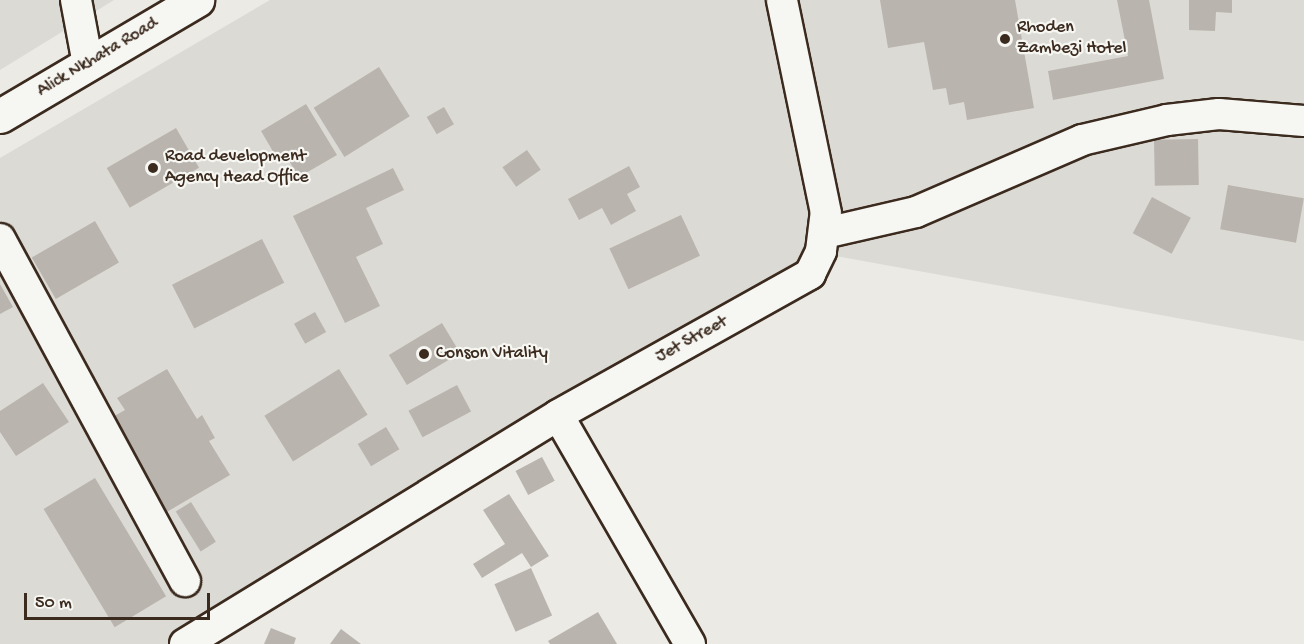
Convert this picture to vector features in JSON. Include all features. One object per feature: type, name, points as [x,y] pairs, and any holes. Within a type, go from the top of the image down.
[{"type":"main road","name":"Alick Nkhata Road","points":[[0,116],[197,0]]},
{"type":"street","points":[[76,0],[87,64]]},
{"type":"street","name":"Jet Street","points":[[185,644],[558,416],[810,274],[825,233],[822,184],[782,0]]},
{"type":"street","points":[[825,233],[916,212],[1082,140],[1167,120],[1219,114],[1304,121]]},
{"type":"street","points":[[0,239],[185,581]]},
{"type":"street","points":[[558,416],[690,644]]},
{"type":"shaded area","points":[[0,0],[114,0],[0,70]]},
{"type":"shaded area","points":[[270,0],[1304,0],[1304,341],[819,253],[170,644],[0,644],[0,158]]},
{"type":"building","points":[[880,0],[1015,0],[1034,108],[967,120],[964,102],[949,105],[946,88],[933,90],[924,42],[888,48]]},
{"type":"building","points":[[1117,0],[1149,0],[1164,79],[1053,100],[1048,71],[1128,56]]},
{"type":"building","points":[[1189,0],[1232,0],[1232,13],[1216,12],[1215,31],[1189,30]]},
{"type":"building","points":[[379,67],[410,116],[344,157],[314,108]]},
{"type":"building","points":[[306,104],[337,155],[299,177],[286,156],[278,160],[261,131]]},
{"type":"building","points":[[444,107],[454,124],[437,134],[427,117]]},
{"type":"building","name":"Road development Agency Head Office","points":[[176,128],[199,168],[130,208],[107,168]]},
{"type":"building","points":[[1198,139],[1199,185],[1155,186],[1154,140]]},
{"type":"building","points":[[527,150],[541,170],[516,187],[502,167]]},
{"type":"building","points":[[629,166],[640,187],[627,194],[636,211],[611,225],[602,208],[579,220],[568,199]]},
{"type":"building","points":[[393,168],[404,190],[366,208],[383,244],[356,257],[380,306],[345,323],[293,216]]},
{"type":"building","points":[[1228,185],[1304,198],[1296,243],[1220,229]]},
{"type":"building","points":[[1152,197],[1191,218],[1172,254],[1133,233]]},
{"type":"building","points":[[681,215],[700,256],[628,289],[609,248]]},
{"type":"building","points":[[95,221],[119,263],[56,299],[32,258]]},
{"type":"building","points":[[262,239],[284,283],[194,329],[172,285]]},
{"type":"building","points":[[0,284],[13,307],[0,314]]},
{"type":"building","points":[[315,312],[326,332],[305,344],[294,324]]},
{"type":"building","name":"Conson Vitality","points":[[442,323],[460,353],[407,385],[389,355]]},
{"type":"building","points":[[167,369],[197,419],[202,415],[215,438],[209,441],[230,475],[165,513],[109,419],[125,410],[117,398]]},
{"type":"building","points":[[339,369],[368,415],[293,461],[264,416]]},
{"type":"building","points":[[43,383],[69,422],[16,456],[0,432],[0,411]]},
{"type":"building","points":[[457,385],[471,411],[423,437],[408,411]]},
{"type":"building","points":[[386,427],[399,449],[371,466],[358,444]]},
{"type":"building","points":[[542,457],[555,481],[528,495],[516,471]]},
{"type":"building","points":[[95,478],[166,596],[115,627],[44,509]]},
{"type":"building","points":[[509,494],[549,556],[531,567],[522,553],[482,578],[473,564],[505,544],[483,510]]},
{"type":"building","points":[[191,502],[216,542],[201,551],[176,512]]},
{"type":"building","points":[[531,568],[552,616],[516,632],[494,584]]},
{"type":"building","points":[[598,612],[617,644],[550,644],[548,641]]},
{"type":"building","points":[[271,628],[296,638],[294,644],[264,644]]},
{"type":"building","points":[[341,629],[361,644],[330,644]]},
{"type":"place","name":"Rhoden Zambezi Hotel","points":[[1005,39]]},
{"type":"place","name":"Road development Agency Head Office","points":[[153,168]]},
{"type":"place","name":"Conson Vitality","points":[[424,354]]}]
